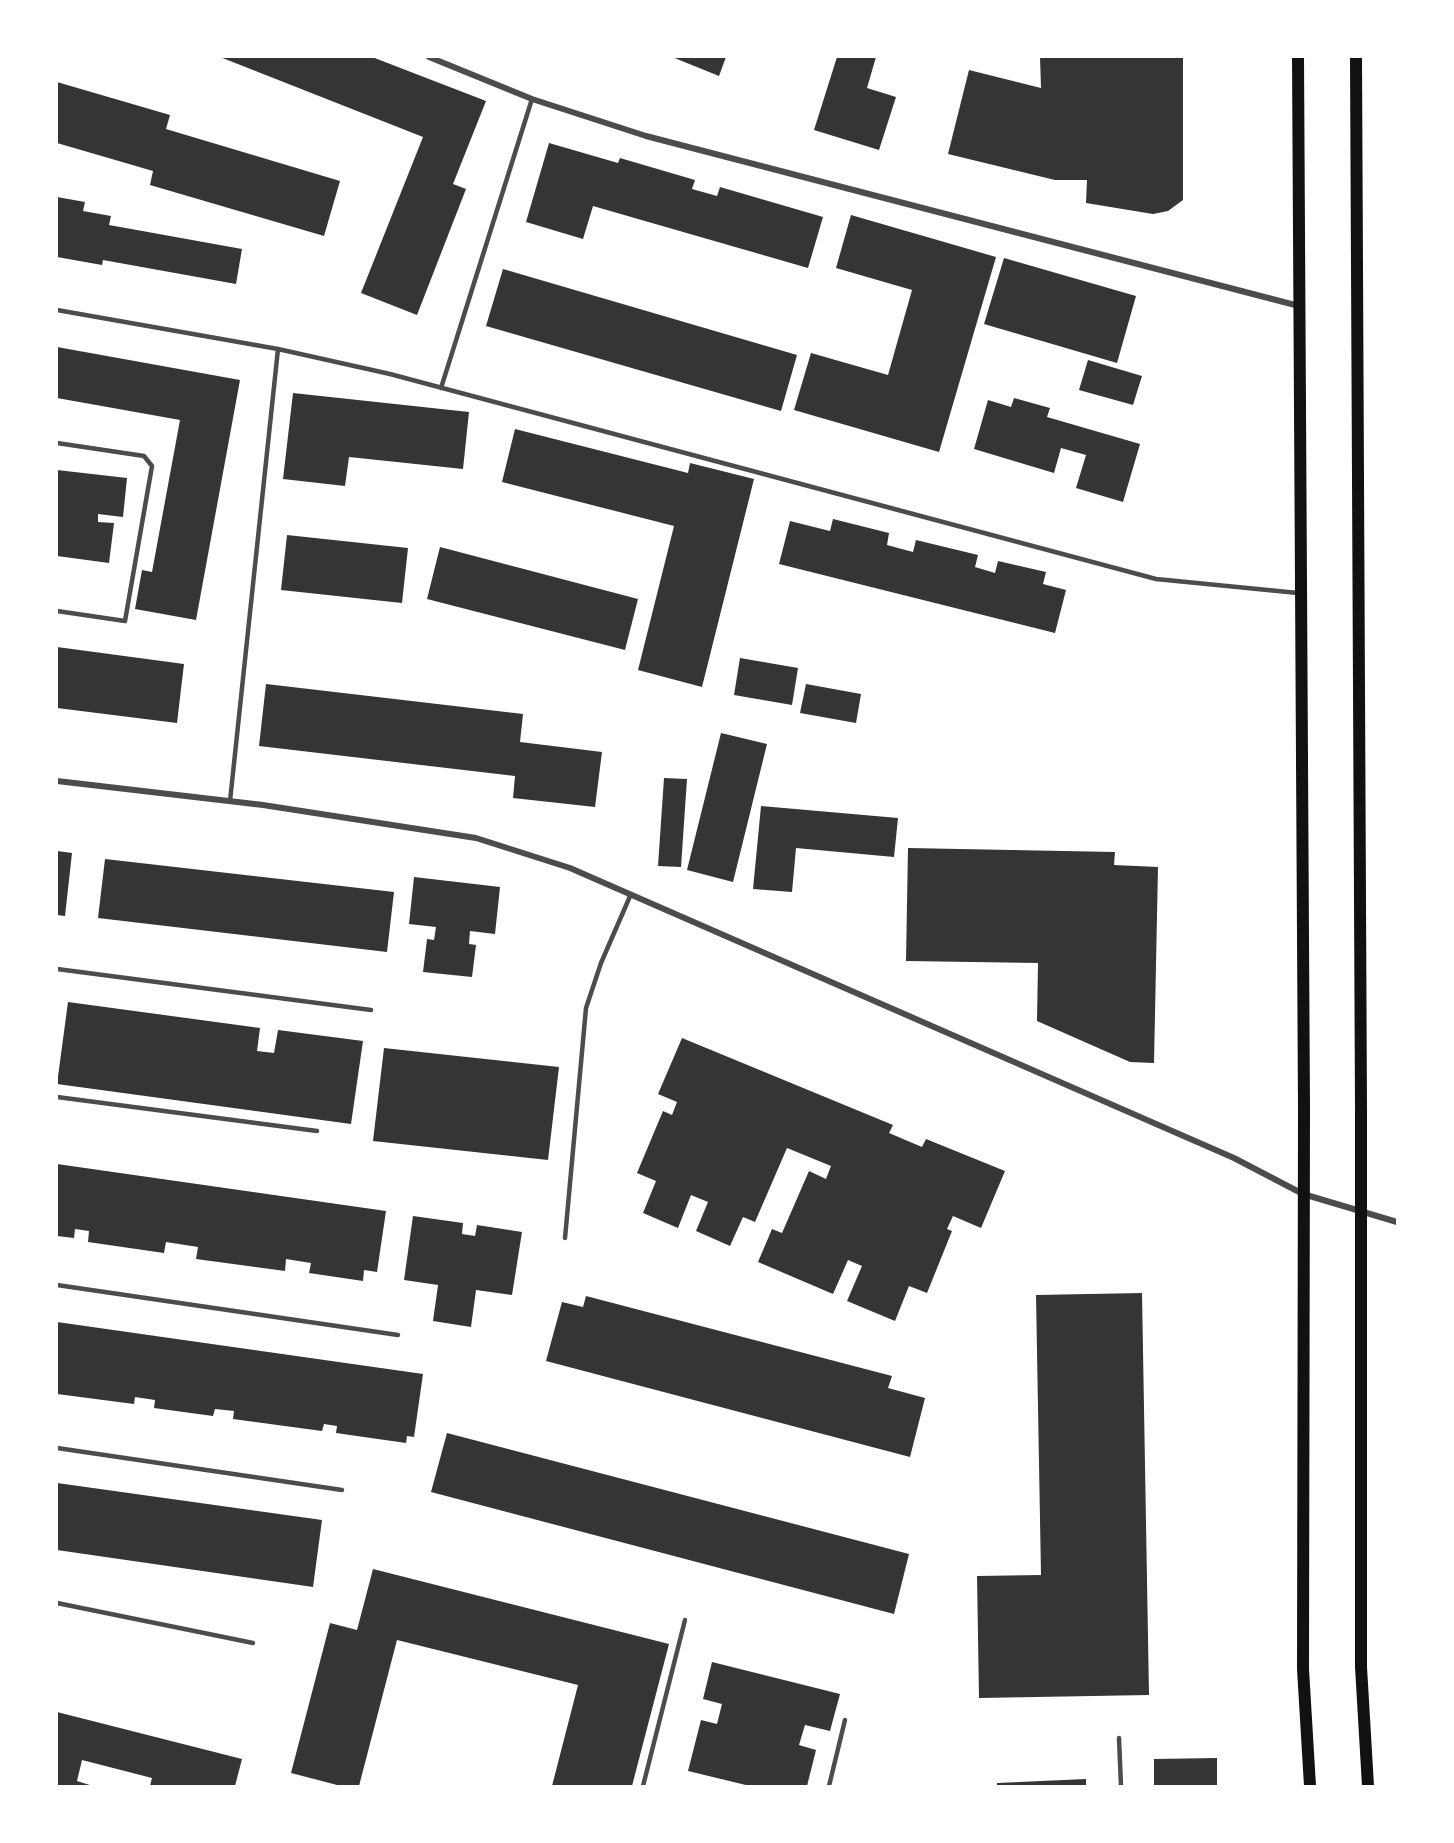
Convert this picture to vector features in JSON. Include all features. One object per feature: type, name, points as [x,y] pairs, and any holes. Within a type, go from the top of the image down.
[{"type":"main road","points":[[1298,57],[1303,1669],[1310,1786]]},
{"type":"main road","points":[[1356,57],[1361,1667],[1368,1786]]},
{"type":"street","points":[[429,57],[532,99],[646,136],[1299,306]]},
{"type":"street","points":[[57,781],[230,801],[476,838],[570,868],[1234,1158],[1303,1194],[1397,1222]]},
{"type":"lane","points":[[441,388],[532,99]]},
{"type":"lane","points":[[57,310],[278,349],[390,374],[1156,579],[1301,593]]},
{"type":"lane","points":[[230,801],[278,349]]},
{"type":"lane","points":[[57,443],[144,456],[152,466],[125,621],[57,611]]},
{"type":"lane","points":[[565,1238],[586,1008],[631,894]]},
{"type":"lane","points":[[57,969],[371,1010]]},
{"type":"lane","points":[[57,1096],[317,1131]]},
{"type":"lane","points":[[57,1285],[398,1335]]},
{"type":"lane","points":[[57,1448],[342,1490]]},
{"type":"lane","points":[[57,1603],[253,1643]]},
{"type":"lane","points":[[643,1786],[685,1620]]},
{"type":"lane","points":[[829,1786],[845,1720]]},
{"type":"lane","points":[[1119,1738],[1121,1786]]},
{"type":"building","points":[[220,57],[372,57],[486,101],[453,184],[466,189],[417,315],[361,293],[423,137]]},
{"type":"building","points":[[672,57],[726,57],[719,76]]},
{"type":"building","points":[[837,57],[876,57],[867,88],[896,97],[879,150],[814,130]]},
{"type":"building","points":[[1040,57],[1183,57],[1183,200],[1168,211],[1153,214],[1086,203],[1087,180],[1055,180],[948,154],[969,70],[1041,88]]},
{"type":"building","points":[[57,82],[170,115],[166,129],[340,181],[324,236],[150,185],[153,171],[57,143]]},
{"type":"building","points":[[549,143],[618,163],[620,158],[695,180],[692,189],[717,196],[720,187],[823,217],[808,268],[593,206],[583,239],[526,222]]},
{"type":"building","points":[[57,197],[85,202],[83,211],[111,216],[109,225],[242,249],[236,284],[103,260],[102,265],[57,257]]},
{"type":"building","points":[[851,215],[996,257],[939,452],[794,410],[811,353],[888,375],[912,290],[836,268]]},
{"type":"building","points":[[1004,258],[1136,296],[1117,363],[984,324]]},
{"type":"building","points":[[503,269],[797,355],[781,411],[486,326]]},
{"type":"building","points":[[57,347],[240,380],[196,620],[135,609],[142,570],[152,572],[180,420],[57,398]]},
{"type":"building","points":[[1088,360],[1142,376],[1133,405],[1079,390]]},
{"type":"building","points":[[293,393],[469,412],[463,469],[349,457],[345,486],[283,479]]},
{"type":"building","points":[[1014,398],[1050,408],[1047,417],[1140,444],[1123,502],[1076,488],[1086,455],[1061,448],[1054,473],[974,449],[988,400],[1011,407]]},
{"type":"building","points":[[515,429],[688,473],[690,463],[754,479],[702,687],[638,670],[674,526],[502,482]]},
{"type":"building","points":[[57,470],[127,478],[123,517],[98,514],[98,522],[114,523],[109,563],[57,556]]},
{"type":"building","points":[[833,519],[889,533],[887,545],[913,552],[916,540],[978,555],[975,567],[995,573],[998,561],[1046,572],[1043,584],[1066,590],[1055,633],[779,564],[790,521],[830,531]]},
{"type":"building","points":[[287,535],[408,548],[402,603],[281,590]]},
{"type":"building","points":[[440,547],[638,599],[625,650],[427,599]]},
{"type":"building","points":[[57,647],[184,664],[177,723],[57,708]]},
{"type":"building","points":[[740,658],[798,668],[792,705],[734,695]]},
{"type":"building","points":[[266,684],[523,714],[520,742],[602,752],[595,807],[513,798],[515,776],[259,746]]},
{"type":"building","points":[[806,684],[861,694],[856,723],[800,713]]},
{"type":"building","points":[[721,733],[767,744],[733,882],[687,870]]},
{"type":"building","points":[[664,778],[687,779],[681,867],[658,866]]},
{"type":"building","points":[[761,806],[898,818],[894,857],[796,848],[792,892],[753,889]]},
{"type":"building","points":[[908,848],[1115,852],[1114,865],[1158,867],[1154,1063],[1130,1062],[1037,1021],[1038,963],[906,961]]},
{"type":"building","points":[[57,851],[72,853],[65,916],[57,915]]},
{"type":"building","points":[[105,859],[394,892],[387,952],[98,918]]},
{"type":"building","points":[[414,877],[500,887],[495,934],[470,931],[469,944],[476,945],[472,977],[423,972],[427,939],[434,940],[436,927],[409,924]]},
{"type":"building","points":[[68,1002],[260,1028],[257,1051],[274,1053],[278,1030],[363,1041],[351,1124],[57,1084]]},
{"type":"building","points":[[682,1038],[893,1125],[889,1133],[922,1147],[926,1139],[1005,1171],[981,1228],[953,1216],[947,1229],[952,1231],[927,1293],[909,1286],[895,1321],[847,1301],[862,1266],[848,1260],[833,1294],[758,1262],[772,1229],[782,1233],[809,1171],[826,1179],[831,1166],[787,1148],[755,1222],[743,1217],[730,1246],[696,1231],[708,1202],[691,1195],[678,1228],[643,1213],[656,1181],[637,1173],[663,1111],[672,1115],[677,1102],[658,1094]]},
{"type":"building","points":[[384,1048],[559,1067],[548,1160],[373,1141]]},
{"type":"building","points":[[57,1164],[386,1211],[377,1272],[364,1270],[363,1281],[309,1273],[311,1263],[286,1259],[285,1271],[196,1259],[198,1247],[166,1242],[164,1253],[88,1242],[89,1231],[75,1229],[74,1238],[57,1236]]},
{"type":"building","points":[[413,1216],[463,1223],[462,1234],[475,1236],[477,1225],[522,1232],[512,1295],[476,1290],[471,1327],[433,1321],[438,1285],[404,1280]]},
{"type":"building","points":[[1142,1293],[1149,1695],[979,1698],[977,1576],[1041,1575],[1036,1295]]},
{"type":"building","points":[[586,1296],[892,1376],[888,1388],[925,1398],[910,1457],[546,1361],[562,1302],[583,1307]]},
{"type":"building","points":[[57,1322],[423,1374],[414,1437],[407,1436],[406,1443],[336,1433],[337,1426],[324,1424],[322,1431],[233,1419],[234,1411],[215,1409],[213,1416],[154,1408],[155,1400],[135,1397],[134,1404],[57,1394]]},
{"type":"building","points":[[447,1433],[909,1554],[894,1614],[431,1492]]},
{"type":"building","points":[[57,1483],[322,1520],[313,1587],[57,1550]]},
{"type":"building","points":[[373,1569],[669,1644],[632,1786],[552,1786],[578,1685],[397,1640],[359,1786],[341,1786],[291,1773],[330,1623],[357,1630]]},
{"type":"building","points":[[712,1662],[840,1694],[830,1731],[805,1725],[799,1745],[816,1750],[807,1786],[750,1786],[688,1771],[701,1720],[717,1724],[722,1704],[703,1699]]},
{"type":"building","points":[[57,1712],[242,1759],[235,1786],[150,1786],[152,1778],[82,1760],[77,1781],[93,1786],[57,1786]]},
{"type":"building","points":[[1217,1758],[1217,1786],[1154,1786],[1154,1759]]},
{"type":"building","points":[[1086,1779],[1086,1786],[997,1786],[997,1783]]}]
